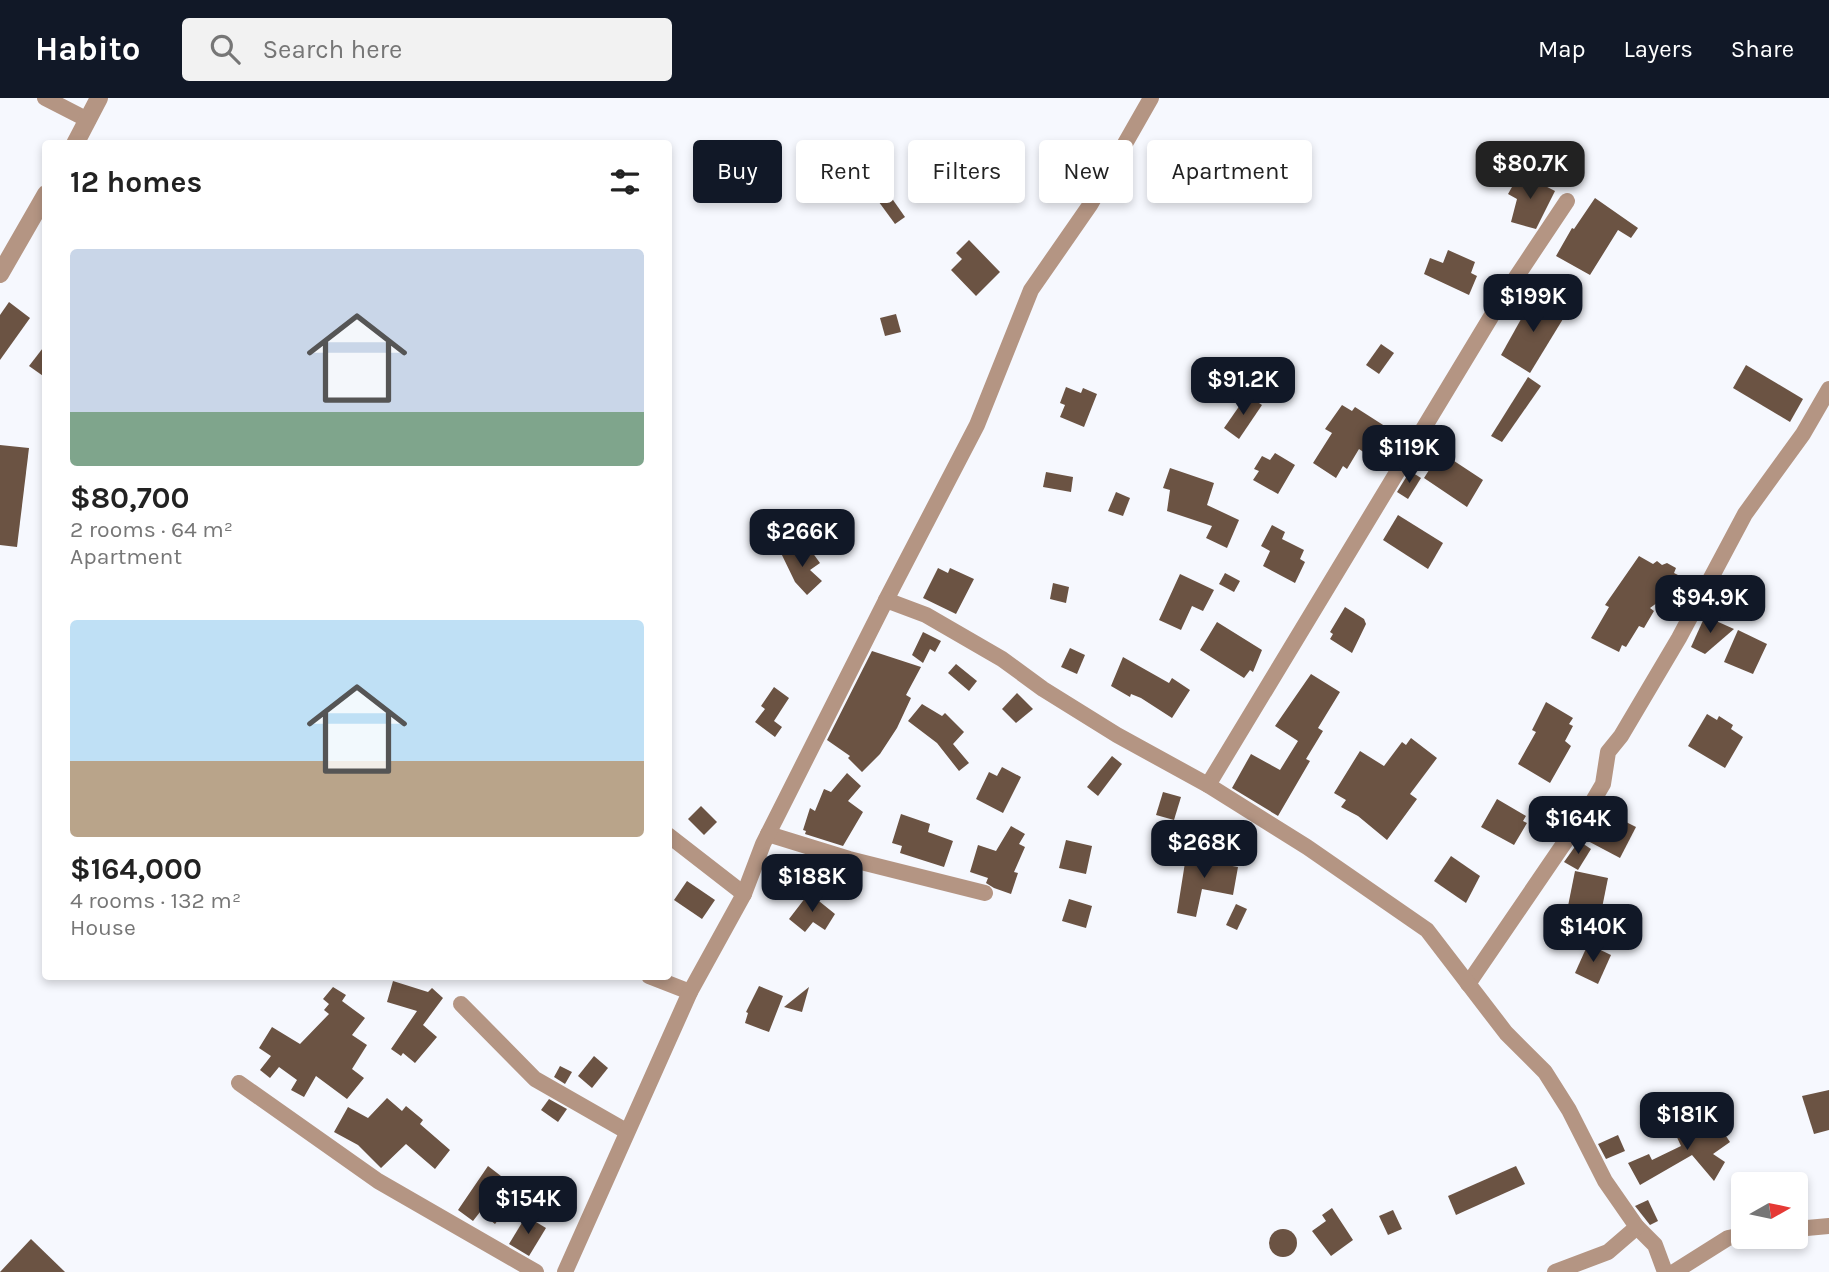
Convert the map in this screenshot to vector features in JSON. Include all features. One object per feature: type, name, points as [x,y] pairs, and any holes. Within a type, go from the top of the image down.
[{"type":"street","points":[[45,98],[88,120]]},
{"type":"street","points":[[77,140],[99,98]]},
{"type":"street","points":[[565,1272],[626,1131],[691,992],[744,894],[768,834],[976,425],[1031,290],[1090,205],[1151,98]]},
{"type":"street","points":[[0,274],[42,201]]},
{"type":"street","points":[[1208,785],[1496,309],[1567,201]]},
{"type":"street","points":[[1468,985],[1594,801],[1603,784],[1608,752],[1621,736],[1646,689],[1679,638],[1745,514],[1804,434],[1829,389]]},
{"type":"street","points":[[886,600],[926,615],[980,646],[1117,735],[1208,785],[1404,911],[1427,930],[1506,1033],[1545,1072],[1569,1110],[1605,1181],[1637,1227],[1655,1245],[1665,1268]]},
{"type":"street","points":[[768,834],[849,859],[985,893]]},
{"type":"street","points":[[672,838],[744,894]]},
{"type":"street","points":[[660,980],[691,992]]},
{"type":"street","points":[[461,1004],[535,1079],[626,1131]]},
{"type":"street","points":[[239,1083],[378,1181],[536,1272]]},
{"type":"street","points":[[1808,1228],[1829,1226]]},
{"type":"street","points":[[1555,1272],[1608,1252],[1637,1227]]},
{"type":"street","points":[[1674,1272],[1731,1237]]},
{"type":"building","points":[[1520,173],[1555,191],[1536,229],[1511,222],[1517,199],[1508,194]]},
{"type":"building","points":[[1595,198],[1638,228],[1631,238],[1618,230],[1590,275],[1556,256],[1572,228],[1574,229]]},
{"type":"building","points":[[894,201],[905,217],[895,224],[880,203]]},
{"type":"building","points":[[969,240],[1000,272],[976,296],[951,270],[962,259],[956,253]]},
{"type":"building","points":[[1448,250],[1475,262],[1471,273],[1477,276],[1469,295],[1424,274],[1430,258],[1443,263]]},
{"type":"building","points":[[1535,294],[1566,314],[1530,373],[1501,355]]},
{"type":"building","points":[[9,302],[30,318],[0,360],[0,315]]},
{"type":"building","points":[[896,314],[901,332],[885,336],[880,318]]},
{"type":"building","points":[[1381,344],[1394,353],[1379,374],[1366,365]]},
{"type":"building","points":[[42,349],[42,375],[29,366]]},
{"type":"building","points":[[1746,365],[1803,399],[1790,422],[1733,388]]},
{"type":"building","points":[[1528,377],[1541,386],[1502,442],[1491,436]]},
{"type":"building","points":[[1066,387],[1081,393],[1083,388],[1097,394],[1084,427],[1060,417],[1065,405],[1060,403]]},
{"type":"building","points":[[1247,395],[1262,405],[1239,439],[1224,428]]},
{"type":"building","points":[[1342,405],[1352,411],[1355,407],[1405,439],[1394,457],[1371,443],[1365,453],[1359,449],[1347,469],[1343,466],[1336,478],[1313,463],[1332,433],[1325,429]]},
{"type":"building","points":[[0,445],[29,448],[17,547],[0,545]]},
{"type":"building","points":[[1275,453],[1295,465],[1278,494],[1253,480],[1259,471],[1254,469],[1262,456],[1270,460]]},
{"type":"building","points":[[1445,455],[1483,480],[1467,507],[1424,478],[1438,456],[1443,459]]},
{"type":"building","points":[[1170,468],[1214,483],[1207,505],[1239,520],[1227,548],[1206,538],[1212,526],[1167,511],[1170,490],[1163,488]]},
{"type":"building","points":[[1410,471],[1421,478],[1408,499],[1397,492]]},
{"type":"building","points":[[1046,472],[1073,477],[1071,492],[1043,487]]},
{"type":"building","points":[[1116,492],[1130,498],[1123,516],[1108,511]]},
{"type":"building","points":[[1398,515],[1443,543],[1428,569],[1383,540]]},
{"type":"building","points":[[1272,525],[1285,532],[1282,539],[1304,550],[1300,559],[1305,562],[1295,583],[1263,566],[1270,551],[1261,546]]},
{"type":"building","points":[[793,544],[802,560],[812,552],[820,563],[810,570],[822,581],[807,595],[795,582],[780,551]]},
{"type":"building","points":[[1639,556],[1653,564],[1657,561],[1662,565],[1667,563],[1676,568],[1674,573],[1684,578],[1680,586],[1650,608],[1654,611],[1644,628],[1639,626],[1626,647],[1622,645],[1619,652],[1591,638],[1609,607],[1605,605]]},
{"type":"building","points":[[938,568],[948,573],[950,568],[974,579],[956,614],[923,598]]},
{"type":"building","points":[[1225,573],[1240,581],[1234,592],[1219,584]]},
{"type":"building","points":[[1180,574],[1214,590],[1203,611],[1192,606],[1181,630],[1159,620]]},
{"type":"building","points":[[1053,583],[1069,587],[1066,603],[1050,599]]},
{"type":"building","points":[[1345,607],[1364,619],[1366,624],[1352,653],[1330,639],[1333,634],[1330,632]]},
{"type":"building","points":[[1705,616],[1734,629],[1705,654],[1691,647]]},
{"type":"building","points":[[1217,622],[1262,650],[1253,672],[1250,670],[1244,678],[1200,650]]},
{"type":"building","points":[[1738,630],[1767,644],[1753,674],[1724,662]]},
{"type":"building","points":[[923,632],[941,641],[935,652],[930,649],[923,663],[912,655]]},
{"type":"building","points":[[1070,648],[1085,655],[1077,674],[1061,667]]},
{"type":"building","points":[[872,651],[921,667],[906,695],[911,698],[897,728],[880,754],[862,772],[848,758],[850,756],[827,740]]},
{"type":"building","points":[[1123,657],[1169,683],[1172,678],[1190,690],[1172,718],[1141,698],[1131,694],[1130,697],[1111,686]]},
{"type":"building","points":[[956,664],[977,681],[969,691],[948,673]]},
{"type":"building","points":[[1311,674],[1340,692],[1318,728],[1323,731],[1306,759],[1310,761],[1278,816],[1232,788],[1251,754],[1280,770],[1298,741],[1275,726]]},
{"type":"building","points":[[774,687],[789,698],[774,721],[782,727],[775,737],[755,722],[765,709],[761,706]]},
{"type":"building","points":[[1017,693],[1033,709],[1016,723],[1002,709]]},
{"type":"building","points":[[1546,702],[1573,718],[1569,724],[1573,726],[1565,741],[1571,746],[1550,783],[1518,764],[1536,732],[1532,730]]},
{"type":"building","points":[[922,704],[942,716],[945,713],[964,732],[953,744],[969,763],[959,771],[937,743],[908,721]]},
{"type":"building","points":[[1707,714],[1717,720],[1719,716],[1733,725],[1731,729],[1743,737],[1725,768],[1688,746]]},
{"type":"building","points":[[1411,738],[1437,758],[1410,794],[1417,799],[1387,840],[1358,816],[1341,807],[1346,800],[1334,793],[1360,751],[1384,766],[1402,742],[1406,745]]},
{"type":"building","points":[[1112,756],[1122,764],[1098,796],[1087,787]]},
{"type":"building","points":[[1002,767],[1021,777],[1003,813],[976,799],[989,772],[997,776]]},
{"type":"building","points":[[847,773],[861,786],[848,801],[863,812],[843,846],[805,834],[806,831],[803,830],[810,808],[815,811],[824,789],[831,792]]},
{"type":"building","points":[[1163,792],[1181,797],[1174,820],[1156,815]]},
{"type":"building","points":[[1497,799],[1526,816],[1523,821],[1527,823],[1514,845],[1481,827]]},
{"type":"building","points":[[701,806],[717,822],[704,835],[688,819]]},
{"type":"building","points":[[1602,810],[1636,827],[1620,858],[1586,840]]},
{"type":"building","points":[[901,814],[930,824],[928,832],[953,841],[944,867],[900,853],[902,846],[892,843]]},
{"type":"building","points":[[1011,826],[1025,834],[1019,844],[1025,847],[1014,872],[1018,873],[1011,894],[986,883],[988,878],[970,872],[978,845],[996,851]]},
{"type":"building","points":[[1066,840],[1092,846],[1086,874],[1059,868]]},
{"type":"building","points":[[1579,841],[1591,849],[1578,870],[1564,862]]},
{"type":"building","points":[[1187,850],[1222,857],[1221,864],[1238,867],[1233,895],[1202,889],[1196,917],[1177,913]]},
{"type":"building","points":[[1451,856],[1480,876],[1466,903],[1434,881]]},
{"type":"building","points":[[1575,871],[1608,878],[1599,923],[1566,916]]},
{"type":"building","points":[[687,881],[715,900],[702,919],[674,900]]},
{"type":"building","points":[[809,893],[835,914],[825,930],[813,922],[805,932],[789,919]]},
{"type":"building","points":[[1069,899],[1092,906],[1086,928],[1062,921]]},
{"type":"building","points":[[1236,904],[1247,909],[1237,930],[1226,925]]},
{"type":"building","points":[[1588,944],[1611,955],[1598,984],[1575,973]]},
{"type":"building","points":[[393,981],[428,992],[432,988],[443,998],[423,1025],[437,1037],[415,1063],[403,1053],[401,1056],[391,1049],[417,1011],[387,1002]]},
{"type":"building","points":[[759,986],[783,996],[769,1032],[745,1023],[746,1012]]},
{"type":"building","points":[[333,987],[346,995],[342,1001],[365,1018],[352,1035],[367,1045],[352,1069],[364,1078],[347,1099],[316,1076],[304,1097],[291,1090],[297,1080],[279,1067],[270,1078],[260,1070],[271,1056],[259,1048],[272,1027],[300,1044],[329,1014],[324,1010],[329,1004],[323,999]]},
{"type":"building","points":[[809,987],[802,1012],[784,1007]]},
{"type":"building","points":[[594,1056],[608,1068],[592,1088],[578,1076]]},
{"type":"building","points":[[560,1066],[572,1072],[565,1084],[554,1077]]},
{"type":"building","points":[[1829,1090],[1829,1130],[1814,1134],[1802,1096]]},
{"type":"building","points":[[387,1098],[402,1111],[406,1106],[423,1120],[420,1124],[450,1150],[435,1169],[406,1144],[381,1168],[358,1145],[334,1132],[348,1107],[368,1118]]},
{"type":"building","points":[[549,1099],[567,1109],[558,1122],[541,1110]]},
{"type":"building","points":[[1713,1117],[1730,1142],[1713,1154],[1725,1162],[1714,1181],[1692,1155],[1640,1185],[1628,1163],[1649,1154],[1652,1160],[1681,1146],[1675,1133],[1692,1125],[1694,1129]]},
{"type":"building","points":[[1618,1135],[1625,1151],[1606,1159],[1598,1144]]},
{"type":"building","points":[[488,1166],[515,1187],[501,1206],[506,1210],[495,1224],[480,1212],[473,1221],[458,1210]]},
{"type":"building","points":[[1516,1166],[1525,1184],[1456,1215],[1448,1196]]},
{"type":"building","points":[[1648,1200],[1658,1221],[1650,1225],[1635,1206]]},
{"type":"building","points":[[1332,1208],[1353,1240],[1331,1256],[1312,1231],[1326,1221],[1322,1215]]},
{"type":"building","points":[[1393,1210],[1402,1229],[1388,1235],[1379,1216]]},
{"type":"building","points":[[526,1216],[546,1228],[529,1256],[509,1244]]},
{"type":"building","points":[[1283,1229],[1293,1233],[1297,1243],[1293,1253],[1283,1257],[1273,1253],[1269,1243],[1273,1233]]},
{"type":"building","points":[[31,1239],[65,1272],[0,1272]]}]
